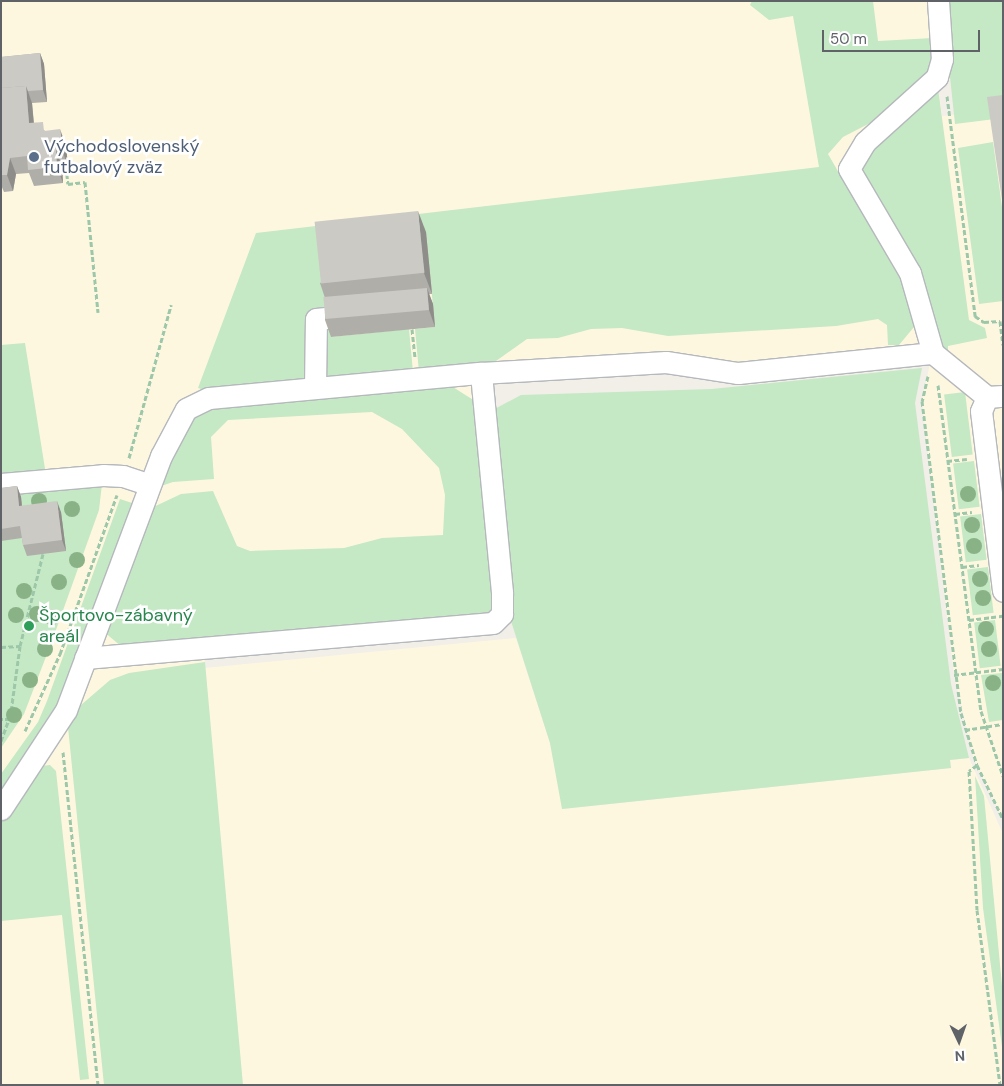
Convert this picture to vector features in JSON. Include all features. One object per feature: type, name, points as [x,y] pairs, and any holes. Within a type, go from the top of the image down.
[{"type":"lane","points":[[938,1],[942,59],[937,77],[865,142],[849,169],[910,273],[937,357],[995,397],[981,411],[1003,591]]},
{"type":"lane","points":[[315,388],[316,319],[326,318]]},
{"type":"lane","points":[[1,809],[53,735],[85,658],[150,485],[175,424],[186,409],[209,398],[481,373],[666,362],[738,373],[937,357]]},
{"type":"lane","points":[[85,658],[493,623],[502,614],[502,592],[481,373]]},
{"type":"lane","points":[[1,484],[123,476],[150,485]]},
{"type":"path","points":[[942,59],[975,316],[984,322],[1000,321],[1003,345]]},
{"type":"path","points":[[66,166],[68,184],[85,182],[98,312]]},
{"type":"path","points":[[21,737],[60,654],[123,476],[171,305]]},
{"type":"path","points":[[412,329],[415,355]]},
{"type":"path","points":[[937,357],[939,395],[976,672],[986,726],[1003,776]]},
{"type":"path","points":[[937,357],[922,401],[954,675],[965,730],[977,765],[1003,819]]},
{"type":"path","points":[[1,740],[10,719],[20,646],[43,554]]},
{"type":"path","points":[[969,620],[1003,616]]},
{"type":"path","points":[[1,647],[20,646]]},
{"type":"path","points":[[954,675],[1003,669]]},
{"type":"path","points":[[1,719],[10,719]]},
{"type":"path","points":[[965,730],[1003,724]]},
{"type":"path","points":[[53,735],[64,753],[98,1085]]},
{"type":"path","points":[[977,765],[969,771],[977,910],[1000,1085]]},
{"type":"shaded area","points":[[1,1],[938,1],[937,77],[942,116],[1003,110],[1003,819],[974,759],[954,675],[922,401],[932,354],[481,373],[502,592],[204,651],[205,668],[516,638],[550,743],[563,809],[951,768],[950,760],[969,758],[1003,834],[1003,1085],[1,1085]]},
{"type":"green space","points":[[752,1],[873,1],[878,41],[933,38],[929,73],[874,121],[843,137],[828,154],[910,296],[914,327],[899,345],[888,345],[887,325],[878,319],[836,326],[668,336],[622,328],[591,329],[558,338],[527,339],[489,366],[419,372],[415,329],[435,327],[426,233],[329,314],[311,379],[210,392],[198,388],[256,233],[819,167],[793,16],[769,20],[750,5]]},
{"type":"green space","points":[[942,1],[1003,1],[1003,118],[955,124]]},
{"type":"green space","points":[[938,88],[969,320],[985,328],[987,338],[948,346],[948,351],[934,339],[920,271],[863,178],[862,167],[865,156],[880,140],[925,104]]},
{"type":"green space","points":[[993,142],[1003,214],[1003,301],[979,304],[958,148]]},
{"type":"green space","points":[[329,320],[331,337],[409,329],[413,372],[324,380],[321,326]]},
{"type":"green space","points":[[25,343],[46,475],[1,479],[1,345]]},
{"type":"green space","points":[[922,368],[915,403],[951,684],[969,758],[950,760],[951,768],[562,809],[550,743],[511,621],[491,411],[521,395],[712,389]]},
{"type":"green space","points":[[448,384],[475,401],[495,614],[122,647],[103,631],[145,511],[181,494],[213,491],[237,546],[250,551],[344,548],[382,538],[443,535],[445,495],[439,468],[402,429],[372,412],[228,420],[211,437],[214,479],[173,482],[152,489],[187,417],[207,408]]},
{"type":"green space","points":[[965,392],[973,455],[952,457],[944,395]]},
{"type":"green space","points":[[974,461],[980,507],[959,509],[953,464]]},
{"type":"green space","name":"Športovo-zábavný areál","points":[[103,475],[99,510],[52,641],[24,714],[1,748],[1,485]]},
{"type":"green space","points":[[120,499],[132,503],[54,719],[1,794],[1,774],[38,722],[47,701]]},
{"type":"green space","points":[[981,514],[987,560],[966,562],[960,517]]},
{"type":"green space","points":[[988,567],[994,613],[973,615],[967,570]]},
{"type":"green space","points":[[995,620],[1001,666],[980,668],[974,623]]},
{"type":"green space","points":[[205,662],[243,1085],[104,1085],[68,727],[81,705],[110,680],[129,673]]},
{"type":"green space","points":[[1002,673],[1003,720],[989,722],[981,675]]},
{"type":"green space","points":[[50,765],[56,771],[89,1079],[80,1080],[62,915],[1,921],[1,821],[41,766]]},
{"type":"green space","points":[[975,776],[984,796],[1003,996],[1003,1054],[983,908]]},
{"type":"building","points":[[40,53],[43,90],[28,91],[26,86],[1,88],[1,57]]},
{"type":"building","name":"Východoslovenský futbalový zväz","points":[[26,86],[29,123],[43,122],[44,131],[60,129],[62,150],[56,150],[57,167],[28,170],[27,156],[10,158],[7,175],[1,175],[1,88]]},
{"type":"building","points":[[1003,95],[1003,207],[987,97]]},
{"type":"building","points":[[418,211],[424,273],[321,284],[315,222]]},
{"type":"building","points":[[427,288],[429,310],[325,319],[323,297]]},
{"type":"building","points":[[17,486],[19,506],[57,501],[62,540],[23,545],[20,526],[1,529],[1,488]]},
{"type":"place","name":"Východoslovenský futbalový zväz","points":[[34,157]]},
{"type":"place","name":"Športovo-zábavný areál","points":[[29,626]]}]
